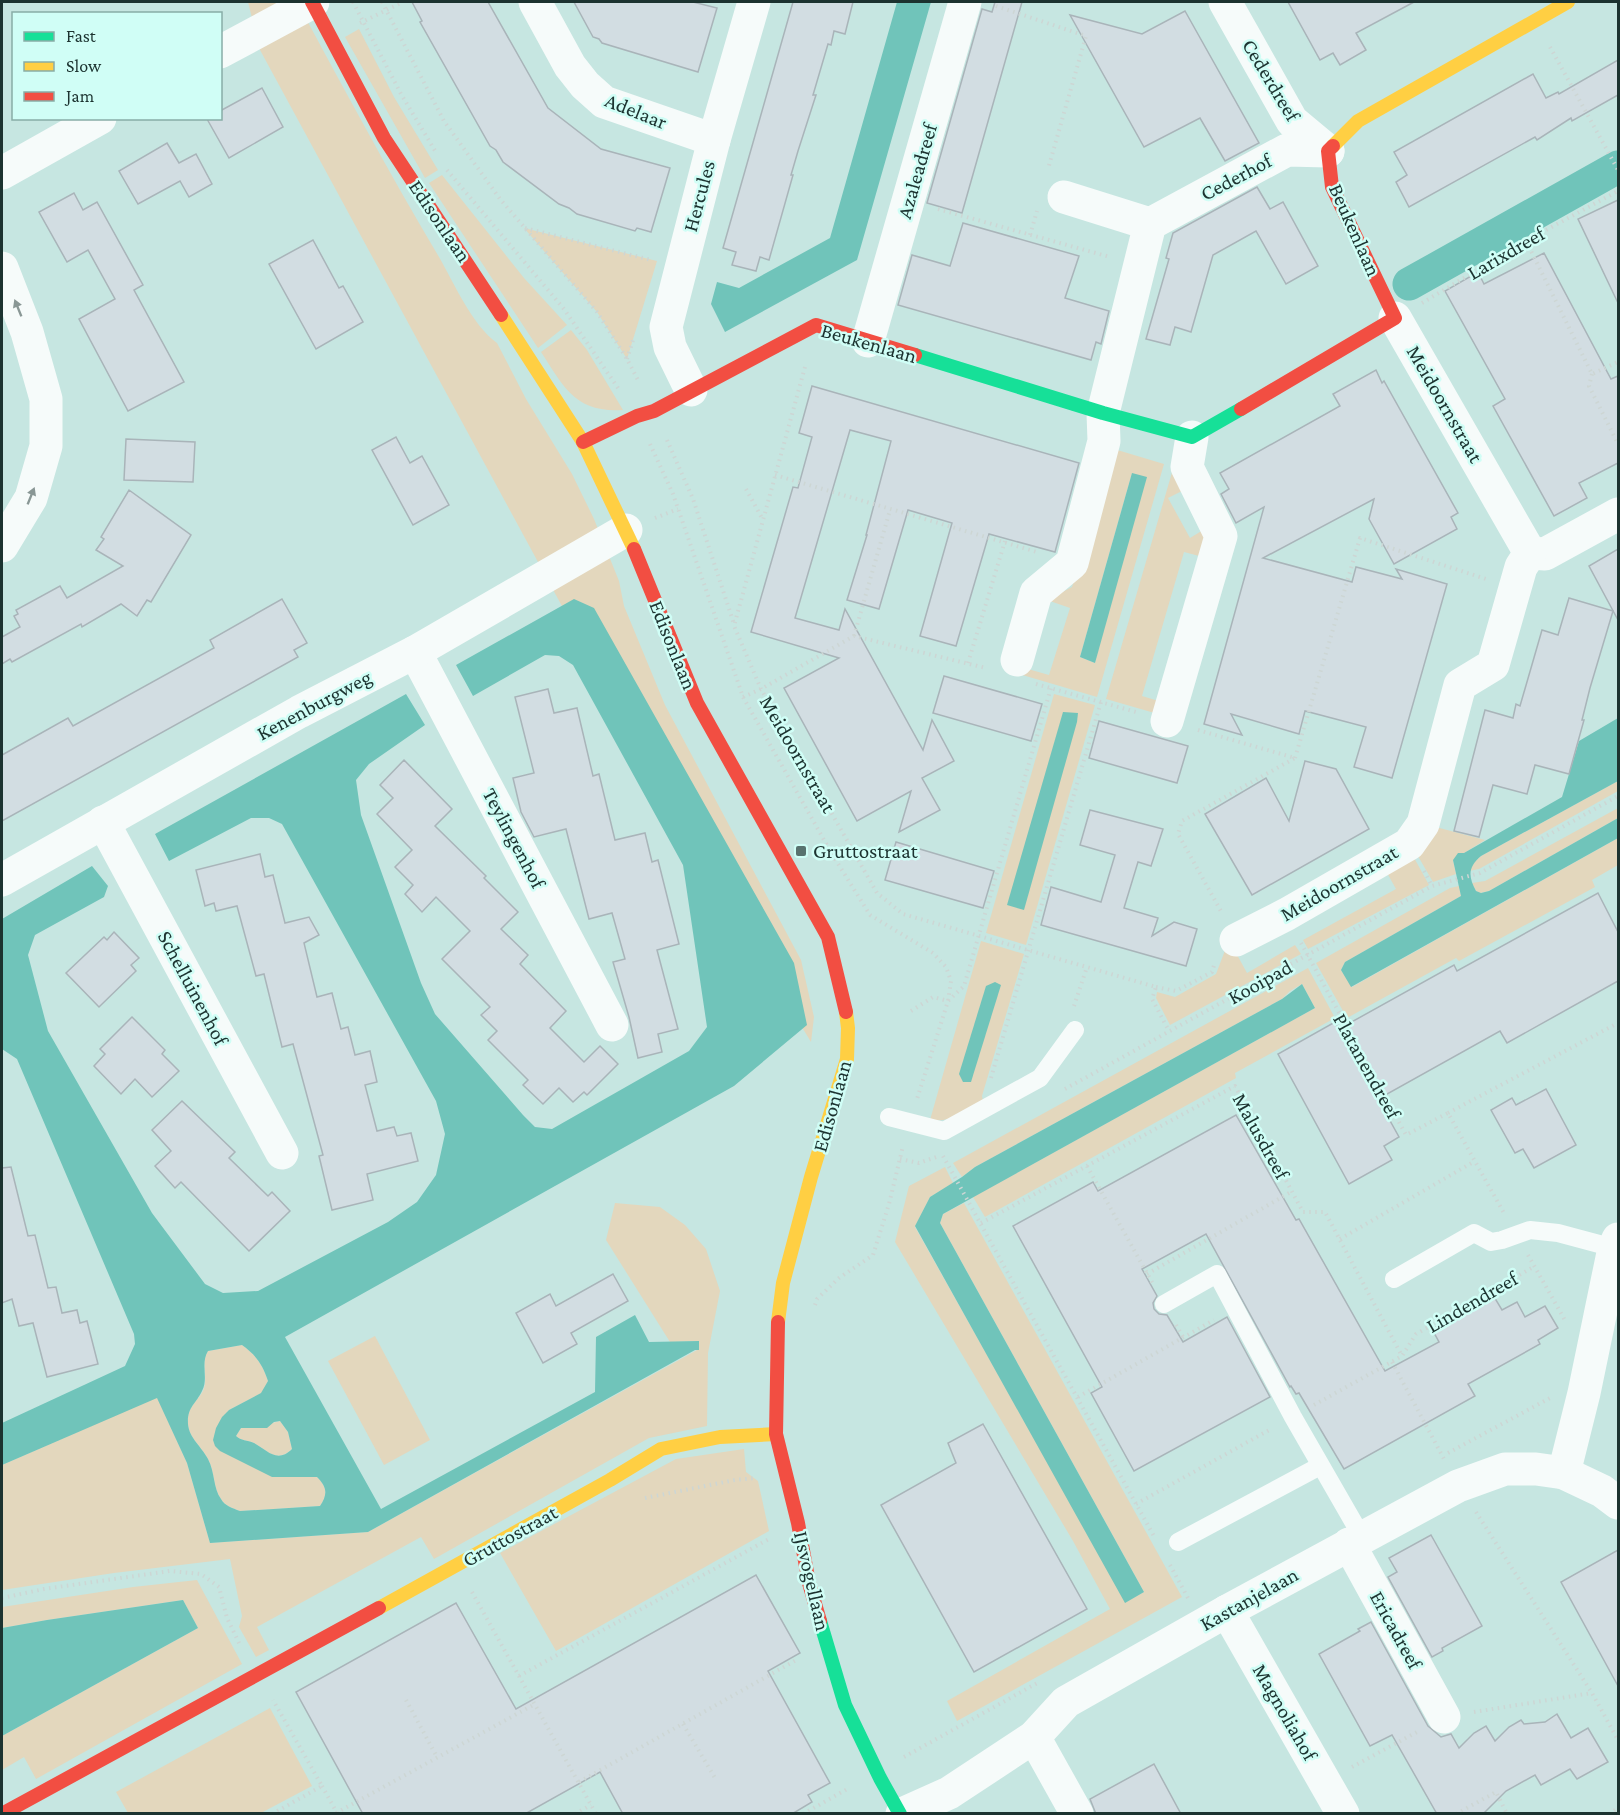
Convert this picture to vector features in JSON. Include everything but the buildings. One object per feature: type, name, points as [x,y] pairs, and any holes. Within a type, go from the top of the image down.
[{"type":"street","points":[[222,51],[312,2]]},
{"type":"street","name":"Edisonlaan","points":[[312,2],[384,138],[583,442],[626,530],[697,703],[828,937],[843,996],[848,1028],[847,1059],[783,1283],[777,1334]]},
{"type":"street","name":"Adelaar","points":[[535,2],[570,66],[585,85],[604,102],[714,140]]},
{"type":"street","name":"Hercules","points":[[691,390],[670,347],[666,327],[714,140],[754,2]]},
{"type":"street","name":"Cederdreef","points":[[1225,2],[1292,121],[1328,151]]},
{"type":"street","name":"Azaleadreef","points":[[868,341],[909,201],[979,3]]},
{"type":"street","points":[[1328,151],[1358,121],[1554,8]]},
{"type":"street","points":[[2,173],[96,120]]},
{"type":"street","name":"Cederhof","points":[[1150,224],[1287,150],[1328,151]]},
{"type":"street","name":"Beukenlaan","points":[[1328,151],[1332,187],[1395,318]]},
{"type":"street","points":[[1013,671],[1036,593],[1072,563],[1104,441],[1103,413],[1150,224],[1049,193]]},
{"type":"street","points":[[2,268],[27,332],[46,399],[46,446],[31,498],[2,546]]},
{"type":"street","points":[[1167,721],[1221,536],[1187,467],[1192,437],[1395,318]]},
{"type":"street","name":"Meidoornstraat","points":[[1233,933],[1287,914],[1409,844],[1423,824],[1460,685],[1493,665],[1521,567],[1530,553],[1395,318]]},
{"type":"street","name":"Beukenlaan","points":[[583,442],[637,416],[654,411],[816,325],[1103,413],[1192,437]]},
{"type":"street","points":[[1530,553],[1545,554],[1618,514]]},
{"type":"street","name":"Kenenburgweg","points":[[2,880],[299,712],[415,652],[626,530]]},
{"type":"street","name":"Teylingenhof","points":[[415,652],[612,1025]]},
{"type":"street","name":"Schelluinenhof","points":[[103,822],[282,1153]]},
{"type":"street","points":[[1564,1473],[1584,1393],[1616,1243]]},
{"type":"street","name":"IJsvogellaan","points":[[777,1334],[776,1434],[798,1523],[809,1583],[845,1705],[880,1778],[901,1814]]},
{"type":"street","name":"Gruttostraat","points":[[2,1814],[457,1565],[661,1449],[720,1437],[776,1434]]},
{"type":"street","name":"Kastanjelaan","points":[[901,1814],[949,1793],[1034,1737],[1066,1702],[1458,1486],[1505,1469],[1536,1469],[1564,1473],[1602,1491],[1618,1503]]},
{"type":"street","name":"Ericadreef","points":[[1355,1541],[1444,1717]]},
{"type":"street","name":"Magnoliahof","points":[[1215,1618],[1343,1814]]},
{"type":"street","points":[[1034,1737],[1077,1814]]},
{"type":"lane","points":[[889,1117],[944,1131],[1040,1078],[1075,1030]]},
{"type":"lane","points":[[1394,1279],[1474,1233],[1491,1242],[1530,1230],[1616,1243]]},
{"type":"lane","points":[[1164,1305],[1217,1274],[1320,1466],[1355,1541]]},
{"type":"lane","points":[[1178,1542],[1320,1466]]},
{"type":"path","name":"Meidoornstraat","points":[[382,2],[444,121],[500,199],[597,312],[627,360],[654,411],[693,499],[734,626],[761,689],[877,893],[903,914],[1176,991],[1212,972],[1233,933]]},
{"type":"path","points":[[330,39],[403,2]]},
{"type":"path","points":[[979,3],[1086,36],[1049,193],[1030,235]]},
{"type":"path","points":[[1554,8],[1618,170]]},
{"type":"path","name":"Larixdreef","points":[[1395,318],[1526,241],[1618,191]]},
{"type":"path","points":[[909,201],[1140,265]]},
{"type":"path","points":[[524,228],[657,261]]},
{"type":"path","points":[[1526,241],[1592,374],[1589,386],[1618,444]]},
{"type":"path","points":[[734,626],[816,325]]},
{"type":"path","points":[[627,360],[637,327]]},
{"type":"path","points":[[1592,374],[1618,362]]},
{"type":"path","points":[[776,476],[1005,541],[1072,563]]},
{"type":"path","points":[[746,489],[763,520]]},
{"type":"path","points":[[854,636],[890,510]]},
{"type":"path","points":[[1233,933],[1178,834],[1182,821],[1295,758],[1360,537],[1515,589]]},
{"type":"path","points":[[968,663],[1005,541]]},
{"type":"path","points":[[742,697],[761,689],[854,636],[968,663],[1013,671],[1051,688],[1295,758]]},
{"type":"path","points":[[911,1011],[933,997],[948,1001],[964,986],[1051,688]]},
{"type":"path","points":[[989,1106],[985,1097],[1101,702]]},
{"type":"path","name":"Kooipad","points":[[1057,1093],[1432,886],[1480,873],[1618,796]]},
{"type":"path","name":"Platanendreef","points":[[1307,956],[1406,1135],[1618,1023]]},
{"type":"path","points":[[1075,1030],[1074,1008],[1087,967]]},
{"type":"path","points":[[1156,987],[1152,999],[1169,1031]]},
{"type":"path","name":"Malusdreef","points":[[981,1223],[1235,1086],[1303,1212],[1325,1212],[1402,1356]]},
{"type":"path","points":[[1448,1113],[1571,1330]]},
{"type":"path","points":[[900,1159],[919,1163],[943,1155]]},
{"type":"path","points":[[1340,1239],[1475,1161]]},
{"type":"path","points":[[1087,1166],[1183,1337]]},
{"type":"path","points":[[950,1167],[1157,1542]]},
{"type":"path","points":[[1147,1274],[1291,1192]]},
{"type":"path","name":"Lindendreef","points":[[1136,1504],[1392,1362],[1402,1356],[1416,1334],[1534,1266]]},
{"type":"path","points":[[1077,1397],[1236,1308]]},
{"type":"path","points":[[1392,1362],[1458,1486],[1592,1693],[1618,1740]]},
{"type":"path","points":[[639,1499],[735,1480],[787,1476]]},
{"type":"path","points":[[519,1676],[798,1523]]},
{"type":"path","points":[[1168,1561],[1215,1618]]},
{"type":"path","points":[[457,1565],[596,1814]]},
{"type":"path","points":[[2,1598],[44,1589],[170,1571],[201,1574],[219,1587],[227,1618],[255,1675],[272,1700],[337,1813],[535,1704]]},
{"type":"path","points":[[579,1782],[827,1642]]},
{"type":"path","points":[[406,1700],[437,1757]]},
{"type":"path","points":[[683,1724],[715,1778]]},
{"type":"path","points":[[272,1814],[322,1786]]},
{"type":"path","points":[[1456,1814],[1496,1792],[1507,1814]]},
{"type":"path","points":[[575,1814],[591,1805]]},
{"type":"path","points":[[1609,1814],[1618,1809]]},
{"type":"shaded area","points":[[248,2],[297,2],[464,303],[479,326],[497,343],[526,399],[572,474],[594,519],[619,581],[624,606],[665,705],[801,960],[814,1017],[811,1042],[719,890],[260,50]]},
{"type":"shaded area","points":[[359,29],[394,97],[438,170],[425,178],[345,37]]},
{"type":"shaded area","points":[[442,175],[524,278],[567,325],[538,348],[429,183]]},
{"type":"shaded area","points":[[524,228],[657,261],[627,359],[597,312]]},
{"type":"shaded area","points":[[571,330],[587,350],[623,410],[607,410],[582,402],[564,387],[549,365],[541,352]]},
{"type":"shaded area","points":[[1114,449],[1164,464],[1097,697],[1019,674],[1021,667],[1049,675],[1070,608],[1047,600],[1072,587]],"holes":[[[1132,473],[1095,663],[1080,657]]]},
{"type":"shaded area","points":[[1173,469],[1186,489],[1168,498],[1190,538],[1208,527],[1203,557],[1184,552],[1142,696],[1162,702],[1158,714],[1106,699]]},
{"type":"shaded area","points":[[1054,694],[1095,705],[1026,945],[986,933]]},
{"type":"shaded area","points":[[1618,781],[1618,791],[1479,869],[1469,871],[1472,864],[1481,856]]},
{"type":"shaded area","points":[[1618,808],[1618,818],[1489,891],[1480,893],[1476,891],[1472,883],[1485,881]]},
{"type":"shaded area","points":[[1432,826],[1485,840],[1453,860],[1456,874],[1433,882],[1415,851]]},
{"type":"shaded area","points":[[1618,838],[1618,865],[1592,880],[1595,887],[1459,961],[1456,958],[1347,1018],[1316,963],[1450,888],[1459,886],[1461,896],[1345,962],[1341,970],[1352,987]]},
{"type":"shaded area","points":[[1412,854],[1429,885],[1308,949],[1303,940],[1396,889],[1386,871]]},
{"type":"shaded area","points":[[1229,940],[1247,973],[1295,945],[1301,954],[1170,1025],[1156,998],[1157,992],[1175,997],[1216,974]]},
{"type":"shaded area","points":[[981,941],[1024,954],[982,1096],[983,1101],[952,1118],[930,1120]]},
{"type":"shaded area","points":[[1308,968],[1335,1018],[1235,1073],[1236,1078],[985,1217],[973,1197],[1315,1008],[1302,984],[1282,999],[975,1167],[962,1177],[953,1163]]},
{"type":"shaded area","points":[[945,1167],[953,1183],[930,1197],[915,1227],[1126,1602],[1144,1592],[940,1223],[943,1214],[964,1203],[1182,1597],[957,1721],[947,1701],[1110,1609],[1073,1541],[895,1242],[909,1186]]},
{"type":"shaded area","points":[[615,1203],[660,1207],[685,1225],[706,1249],[720,1291],[708,1353],[707,1426],[649,1438],[434,1559],[421,1537],[257,1627],[269,1650],[256,1657],[239,1627],[242,1616],[230,1559],[2,1590],[2,1465],[157,1397],[187,1463],[210,1543],[368,1532],[699,1349],[699,1341],[670,1342],[606,1240]]},
{"type":"shaded area","points":[[375,1336],[430,1440],[384,1465],[328,1361]]},
{"type":"shaded area","points":[[242,1345],[258,1361],[268,1381],[262,1393],[229,1410],[216,1428],[272,1477],[317,1477],[325,1491],[320,1506],[240,1511],[227,1505],[218,1495],[210,1464],[191,1434],[188,1418],[190,1409],[205,1386],[205,1360],[208,1351]]},
{"type":"shaded area","points":[[280,1421],[288,1432],[292,1449],[281,1455],[276,1456],[236,1436],[241,1428],[253,1428]]},
{"type":"shaded area","points":[[744,1449],[746,1472],[758,1481],[769,1531],[556,1651],[500,1553],[676,1459]]},
{"type":"shaded area","points":[[197,1580],[242,1664],[36,1779],[24,1757],[2,1770],[2,1736],[198,1628],[183,1600],[2,1628],[2,1607],[133,1587]]},
{"type":"shaded area","points":[[270,1708],[312,1786],[261,1813],[128,1813],[116,1792]]},
{"type":"water","points":[[897,2],[931,2],[857,260],[725,332],[711,304],[717,282],[739,288],[830,238]]},
{"type":"water","points":[[1132,473],[1147,477],[1095,663],[1080,657]]},
{"type":"water","points":[[574,599],[594,608],[794,963],[807,1025],[734,1086],[285,1337],[381,1509],[595,1392],[596,1337],[635,1315],[649,1342],[699,1341],[699,1350],[695,1350],[368,1532],[210,1543],[187,1463],[157,1398],[2,1465],[2,1423],[125,1366],[135,1344],[134,1334],[17,1059],[2,1049],[2,919],[92,866],[108,886],[104,897],[35,935],[28,955],[48,1031],[152,1213],[205,1284],[223,1293],[258,1291],[388,1222],[417,1202],[436,1175],[445,1134],[436,1101],[282,824],[269,818],[251,818],[169,861],[155,834],[406,694],[425,725],[369,764],[356,780],[361,815],[421,983],[435,1014],[523,1115],[535,1127],[552,1129],[689,1051],[707,1027],[683,865],[573,665],[559,656],[545,655],[473,696],[456,665]],"holes":[[[242,1345],[258,1361],[268,1381],[261,1393],[229,1410],[222,1417],[213,1440],[215,1446],[220,1451],[272,1477],[317,1477],[325,1491],[320,1506],[240,1511],[227,1505],[218,1495],[210,1464],[191,1434],[188,1418],[204,1386],[205,1361],[208,1351]],[[280,1421],[288,1432],[292,1449],[282,1455],[272,1454],[236,1436],[241,1428],[267,1428],[274,1422]]]},
{"type":"water","points":[[1063,712],[1078,713],[1077,722],[1024,910],[1007,905]]},
{"type":"water","points":[[1618,718],[1618,781],[1481,856],[1472,868],[1472,881],[1476,891],[1481,893],[1489,891],[1618,818],[1618,838],[1351,987],[1341,970],[1345,962],[1461,896],[1453,860],[1458,853],[1464,853],[1562,797],[1579,741]]},
{"type":"water","points":[[995,982],[1001,985],[971,1082],[963,1082],[959,1074],[986,986]]},
{"type":"water","points":[[1302,984],[1315,1008],[943,1214],[940,1223],[1144,1592],[1125,1603],[915,1226],[930,1197],[975,1167],[1282,999]]},
{"type":"water","points":[[183,1600],[198,1628],[2,1736],[2,1628]]},
{"type":"waterway","points":[[1409,284],[1618,167]]},
{"type":"traffic: fast","points":[[915,355],[1103,413],[1192,437],[1241,409]]},
{"type":"traffic: fast","points":[[820,1621],[845,1705],[900,1814]]},
{"type":"traffic: slow","points":[[1333,146],[1358,121],[1568,2]]},
{"type":"traffic: slow","points":[[501,315],[583,442],[634,549]]},
{"type":"traffic: slow","points":[[778,1322],[783,1283],[811,1177],[847,1059],[846,1012]]},
{"type":"traffic: slow","points":[[379,1608],[610,1480],[661,1449],[720,1437],[776,1434]]},
{"type":"traffic: jam","points":[[312,2],[384,138],[501,315]]},
{"type":"traffic: jam","points":[[1241,409],[1395,318],[1332,187],[1328,151],[1333,146]]},
{"type":"traffic: jam","points":[[583,442],[637,416],[654,411],[816,325],[915,355]]},
{"type":"traffic: jam","points":[[634,549],[697,703],[828,937],[846,1012]]},
{"type":"traffic: jam","points":[[778,1322],[776,1434],[798,1523],[809,1583],[820,1621]]},
{"type":"traffic: jam","points":[[2,1814],[379,1608]]},
{"type":"place","name":"Gruttostraat","points":[[801,851]]}]
